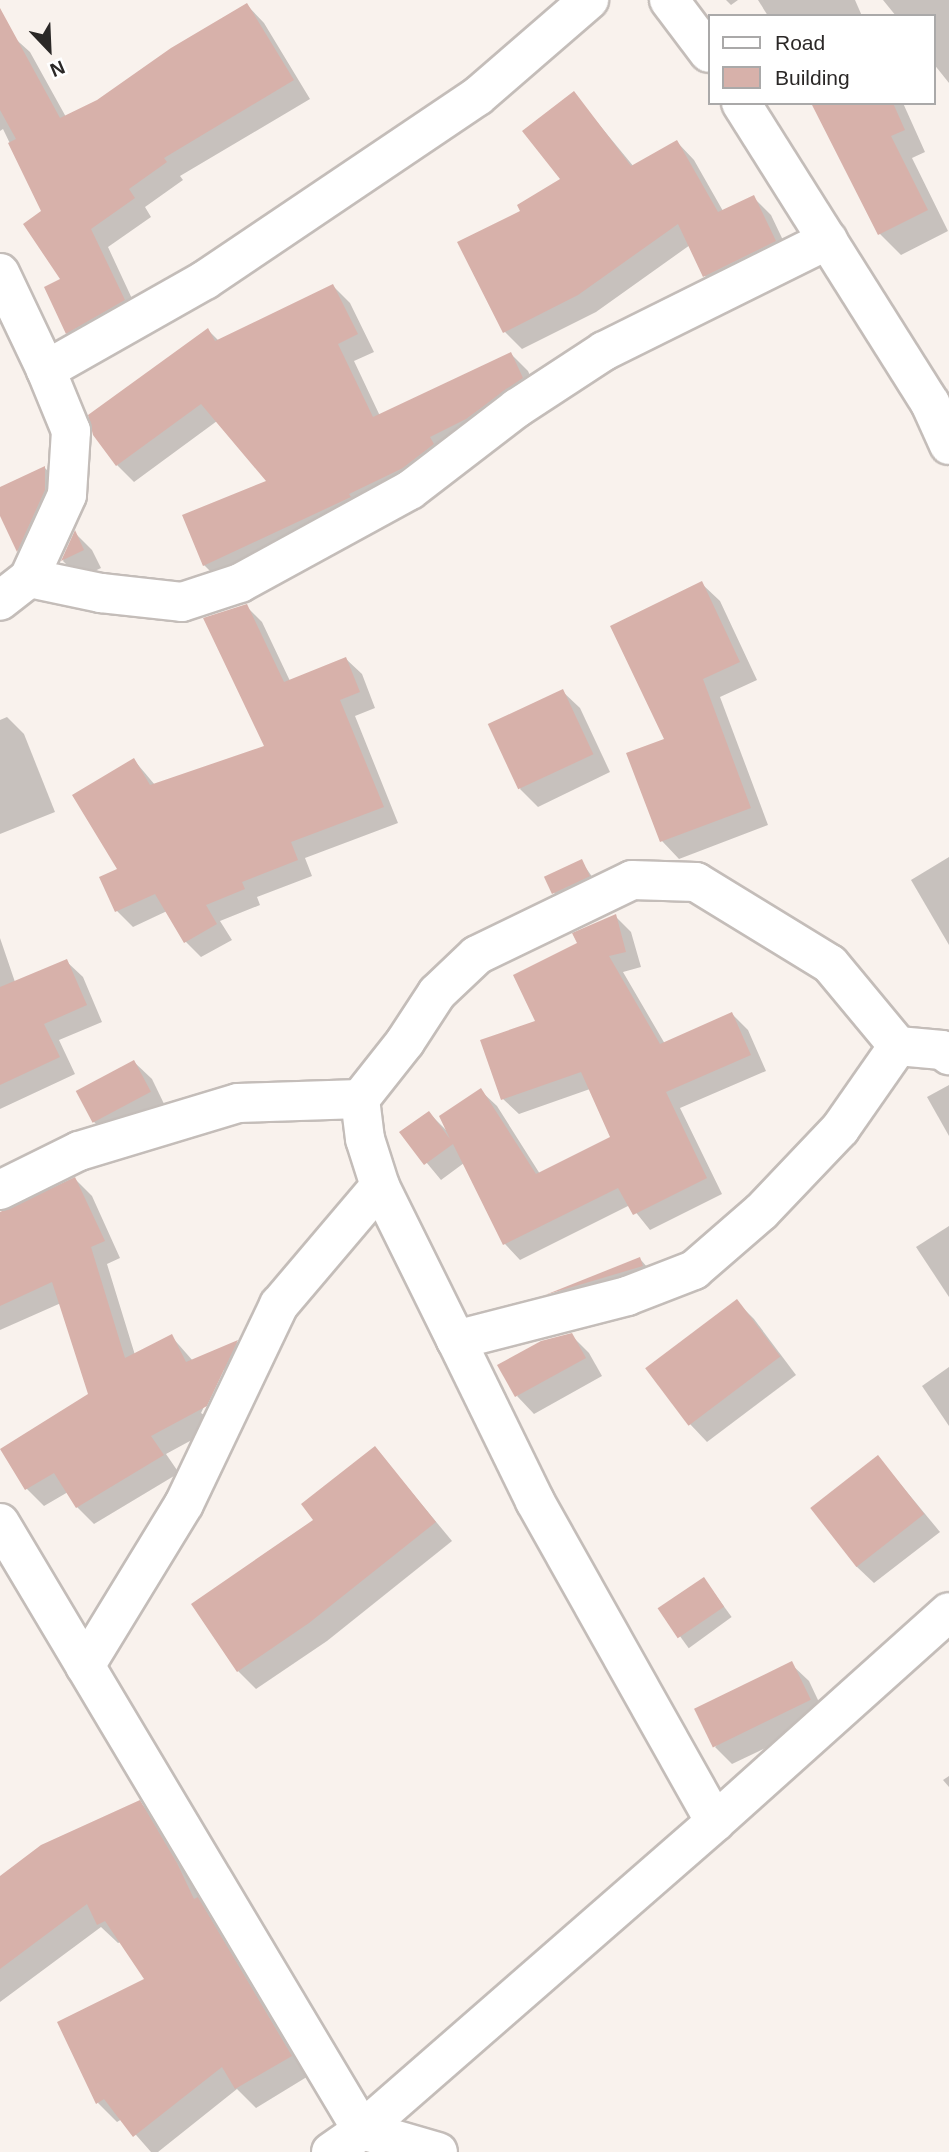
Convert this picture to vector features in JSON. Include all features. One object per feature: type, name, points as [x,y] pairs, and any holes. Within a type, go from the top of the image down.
[{"type":"street","points":[[46,370],[205,280],[478,96],[589,0]]},
{"type":"street","points":[[669,0],[708,51]]},
{"type":"street","points":[[742,105],[930,403],[949,445]]},
{"type":"street","points":[[0,272],[71,431],[66,495],[15,589],[101,593],[182,602],[240,583],[410,490],[517,408],[604,351],[828,240]]},
{"type":"street","points":[[715,1822],[535,1501],[380,1186],[365,1139],[360,1099],[405,1042],[437,993],[477,955],[632,880],[696,882],[830,964],[898,1046],[942,1051],[949,1055]]},
{"type":"street","points":[[456,1340],[627,1296],[694,1270],[761,1212],[840,1129],[898,1046]]},
{"type":"street","points":[[0,1190],[79,1151],[238,1103],[360,1099]]},
{"type":"street","points":[[85,1666],[184,1504],[279,1305],[380,1186]]},
{"type":"street","points":[[0,1523],[85,1666],[349,2144]]},
{"type":"street","points":[[349,2144],[949,1612]]},
{"type":"street","points":[[349,2144],[438,2152]]},
{"type":"building","points":[[247,3],[294,80],[164,158],[167,162],[129,189],[135,198],[91,229],[125,300],[66,334],[44,287],[60,279],[23,224],[41,211],[8,143],[16,139],[0,110],[0,8],[60,118],[97,100],[171,48]]},
{"type":"building","points":[[574,91],[631,166],[677,140],[718,212],[754,195],[776,241],[703,277],[678,224],[578,295],[503,333],[457,242],[520,211],[517,205],[560,179],[522,131]]},
{"type":"building","points":[[812,105],[894,105],[905,130],[891,136],[928,210],[878,235]]},
{"type":"building","points":[[333,284],[358,334],[338,344],[373,417],[511,352],[523,378],[466,419],[430,437],[434,444],[403,468],[349,494],[351,497],[203,566],[182,515],[266,481],[201,404],[116,466],[93,435],[88,415],[208,328],[215,341]]},
{"type":"building","points":[[45,466],[45,490],[17,552],[0,516],[0,487]]},
{"type":"building","points":[[75,530],[84,550],[61,561]]},
{"type":"building","points":[[702,581],[740,662],[703,679],[751,808],[660,842],[626,753],[664,739],[610,626]]},
{"type":"building","points":[[247,604],[284,682],[346,657],[360,692],[340,700],[384,807],[291,842],[298,860],[242,882],[245,889],[206,905],[217,924],[184,943],[155,894],[115,912],[99,877],[117,869],[72,795],[134,758],[150,785],[264,746],[203,618]]},
{"type":"building","points":[[563,689],[593,754],[518,789],[488,724]]},
{"type":"building","points":[[582,859],[590,876],[552,894],[544,877]]},
{"type":"building","points":[[616,914],[626,952],[609,956],[660,1044],[732,1012],[751,1055],[666,1092],[707,1178],[633,1215],[618,1188],[503,1245],[453,1144],[424,1165],[399,1132],[429,1111],[450,1139],[439,1116],[481,1088],[536,1174],[610,1137],[581,1072],[501,1100],[480,1040],[535,1021],[513,975],[577,943],[572,933]]},
{"type":"building","points":[[67,959],[87,1005],[44,1024],[60,1057],[0,1085],[0,987]]},
{"type":"building","points":[[134,1060],[151,1092],[93,1123],[76,1091]]},
{"type":"building","points":[[75,1177],[105,1241],[91,1247],[125,1358],[172,1334],[186,1362],[238,1340],[207,1406],[151,1436],[164,1455],[76,1508],[54,1473],[25,1490],[0,1449],[88,1394],[52,1282],[0,1306],[0,1212]]},
{"type":"building","points":[[640,1257],[643,1266],[545,1295]]},
{"type":"building","points":[[737,1299],[780,1357],[688,1426],[645,1368]]},
{"type":"building","points":[[572,1333],[586,1358],[515,1397],[497,1365],[541,1341]]},
{"type":"building","points":[[375,1446],[436,1522],[309,1623],[237,1672],[191,1604],[313,1520],[301,1504]]},
{"type":"building","points":[[878,1455],[924,1514],[856,1567],[810,1508]]},
{"type":"building","points":[[704,1577],[724,1607],[678,1638],[658,1608]]},
{"type":"building","points":[[792,1661],[811,1700],[713,1747],[694,1709]]},
{"type":"building","points":[[140,1800],[177,1863],[194,1899],[198,1897],[292,2056],[235,2089],[222,2067],[133,2137],[104,2099],[96,2104],[57,2022],[144,1979],[105,1921],[97,1925],[87,1904],[0,1969],[0,1876],[41,1845]]}]
